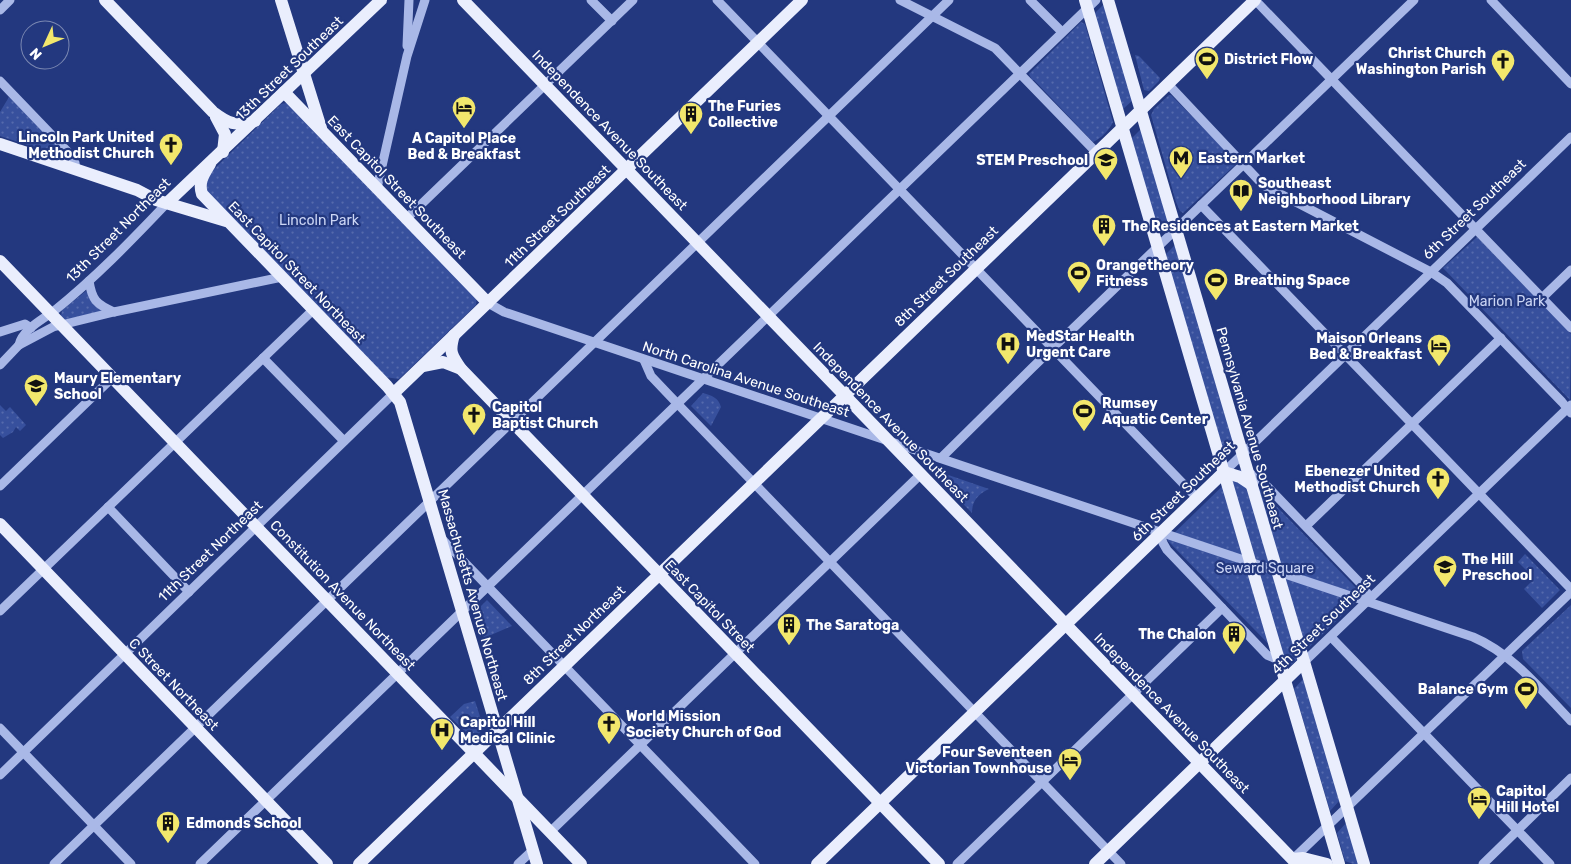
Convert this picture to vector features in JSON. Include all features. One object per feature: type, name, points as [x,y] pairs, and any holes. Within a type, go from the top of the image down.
[{"type":"main road","points":[[105,0],[213,112],[225,121],[234,124],[255,121]]},
{"type":"main road","points":[[281,0],[322,131]]},
{"type":"main road","name":"13th Street Southeast","points":[[239,136],[381,0]]},
{"type":"main road","name":"Independence Avenue Southeast","points":[[463,0],[1200,763],[1293,862]]},
{"type":"main road","name":"11th Street Southeast","points":[[440,348],[802,0]]},
{"type":"main road","name":"Pennsylvania Avenue Southeast","points":[[1108,0],[1364,864]]},
{"type":"main road","name":"8th Street Southeast","points":[[659,574],[1255,0]]},
{"type":"main road","points":[[1089,3],[1122,128],[1339,864]]},
{"type":"main road","name":"East Capitol Street Southeast","points":[[284,92],[488,303]]},
{"type":"main road","points":[[213,112],[225,134],[223,152]]},
{"type":"main road","name":"13th Street Northeast","points":[[168,203],[239,136]]},
{"type":"main road","points":[[0,144],[137,190],[152,198],[228,222]]},
{"type":"main road","name":"East Capitol Street Northeast","points":[[210,164],[201,180],[201,192],[394,393]]},
{"type":"main road","name":"Constitution Avenue Northeast","points":[[0,261],[581,864]]},
{"type":"main road","points":[[454,335],[451,354],[461,369]]},
{"type":"main road","name":"11th Street Northeast","points":[[394,393],[440,348]]},
{"type":"main road","points":[[423,366],[443,362],[461,369]]},
{"type":"main road","name":"East Capitol Street","points":[[461,369],[938,864]]},
{"type":"main road","name":"Massachusetts Avenue Northeast","points":[[394,393],[404,413],[537,864]]},
{"type":"main road","points":[[1224,472],[1233,474],[1252,485]]},
{"type":"main road","name":"6th Street Southeast","points":[[817,864],[1224,472]]},
{"type":"main road","name":"C Street Northeast","points":[[0,524],[327,864]]},
{"type":"main road","name":"8th Street Northeast","points":[[359,864],[659,574]]},
{"type":"main road","points":[[1279,660],[1304,662]]},
{"type":"main road","name":"4th Street Southeast","points":[[1095,864],[1304,662]]},
{"type":"main road","points":[[1293,862],[1303,858],[1326,864]]},
{"type":"street","points":[[0,10],[10,0]]},
{"type":"street","points":[[407,56],[409,0]]},
{"type":"street","points":[[377,188],[407,56],[426,0]]},
{"type":"street","points":[[591,0],[612,21]]},
{"type":"street","points":[[407,218],[633,0]]},
{"type":"street","points":[[716,0],[1197,498]]},
{"type":"street","points":[[900,0],[995,48],[1096,152]]},
{"type":"street","points":[[54,864],[949,0]]},
{"type":"street","points":[[1030,0],[1062,32]]},
{"type":"street","points":[[1255,0],[1571,328]]},
{"type":"street","points":[[941,458],[1176,228],[1414,0]]},
{"type":"street","points":[[1491,0],[1571,84]]},
{"type":"street","points":[[200,864],[1020,73],[1089,3]]},
{"type":"street","points":[[0,81],[71,155],[76,169]]},
{"type":"street","points":[[1168,84],[1263,185],[1431,272],[1447,283],[1570,409]]},
{"type":"street","name":"6th Street Southeast","points":[[1224,472],[1571,137]]},
{"type":"street","name":"13th Street Northeast","points":[[19,345],[20,339],[31,328],[70,299],[168,203]]},
{"type":"street","points":[[1201,205],[1571,590],[1293,862]]},
{"type":"street","points":[[1542,298],[1571,270]]},
{"type":"street","name":"13th Street Northeast","points":[[2,360],[19,345],[42,332],[61,325],[282,277]]},
{"type":"street","points":[[88,281],[95,301],[114,312]]},
{"type":"street","name":"North Carolina Avenue Southeast","points":[[488,303],[504,312],[644,360],[1473,637],[1505,655],[1571,721]]},
{"type":"street","points":[[0,611],[313,310]]},
{"type":"street","points":[[0,332],[25,324],[31,328]]},
{"type":"street","points":[[1306,526],[1501,338]]},
{"type":"street","points":[[263,358],[344,441]]},
{"type":"street","points":[[644,360],[651,376],[1121,864]]},
{"type":"street","points":[[0,486],[112,378]]},
{"type":"street","name":"11th Street Northeast","points":[[0,775],[394,393]]},
{"type":"street","name":"4th Street Southeast","points":[[1304,662],[1479,493],[1570,409]]},
{"type":"street","points":[[1248,472],[1261,480],[1364,588],[1367,593],[1367,602]]},
{"type":"street","points":[[550,832],[921,474]]},
{"type":"street","points":[[108,508],[189,592]]},
{"type":"street","points":[[1160,533],[1167,550],[1267,656],[1279,660]]},
{"type":"street","points":[[441,539],[755,864]]},
{"type":"street","points":[[957,864],[1222,608]]},
{"type":"street","points":[[1331,636],[1550,864]]},
{"type":"street","points":[[0,728],[132,864]]},
{"type":"street","points":[[1483,864],[1571,778]]},
{"type":"street","points":[[518,864],[533,850]]},
{"type":"green space","points":[[1105,3],[1134,99],[1122,110],[1094,14]]},
{"type":"green space","points":[[1081,22],[1085,24],[1113,122],[1105,134],[1093,142],[1032,80],[1029,74]]},
{"type":"green space","points":[[1135,55],[1139,56],[1160,78],[1149,91],[1144,90]]},
{"type":"green space","points":[[1169,95],[1236,161],[1235,165],[1183,213],[1176,202],[1151,115],[1154,109]]},
{"type":"green space","points":[[9,97],[65,154],[64,157],[0,136],[0,112]]},
{"type":"green space","name":"Lincoln Park","points":[[292,102],[477,294],[476,305],[399,379],[385,377],[206,192],[204,179],[281,104]]},
{"type":"green space","points":[[1142,128],[1169,219],[1158,230],[1131,139]]},
{"type":"green space","name":"Marion Park","points":[[1477,237],[1571,334],[1570,400],[1443,268]]},
{"type":"green space","points":[[1176,244],[1235,445],[1225,456],[1165,255]]},
{"type":"green space","points":[[86,291],[103,311],[65,320],[61,316],[62,310]]},
{"type":"green space","points":[[703,393],[716,399],[721,407],[711,426],[691,406]]},
{"type":"green space","points":[[0,405],[6,411],[10,407],[26,425],[20,431],[16,427],[13,432],[3,438],[0,435]]},
{"type":"green space","points":[[928,468],[989,489],[976,498],[972,513]]},
{"type":"green space","name":"Seward Square","points":[[1240,469],[1363,595],[1290,666],[1167,540]]},
{"type":"green space","points":[[1525,554],[1560,590],[1542,608],[1524,589],[1532,581],[1532,576],[1518,562]]},
{"type":"green space","points":[[487,600],[512,626],[484,638],[476,611]]},
{"type":"green space","points":[[1571,605],[1571,708],[1523,659],[1522,651]]},
{"type":"green space","points":[[1304,678],[1340,800],[1330,811],[1294,689]]},
{"type":"green space","points":[[475,701],[484,729],[473,739],[450,717],[464,704]]},
{"type":"green space","points":[[1347,822],[1359,864],[1345,861],[1337,833]]},
{"type":"place","name":"District Flow","points":[[1207,80]]},
{"type":"place","name":"Christ Church Washington Parish","points":[[1503,82]]},
{"type":"place","name":"A Capitol Place Bed & Breakfast","points":[[464,129]]},
{"type":"place","name":"The Furies Collective","points":[[691,135]]},
{"type":"place","name":"Lincoln Park United Methodist Church","points":[[171,166]]},
{"type":"place","name":"Eastern Market","points":[[1181,179]]},
{"type":"place","name":"STEM Preschool","points":[[1106,181]]},
{"type":"place","name":"Southeast Neighborhood Library","points":[[1241,212]]},
{"type":"place","name":"The Residences at Eastern Market","points":[[1104,247]]},
{"type":"place","name":"Orangetheory Fitness","points":[[1079,294]]},
{"type":"place","name":"Breathing Space","points":[[1216,301]]},
{"type":"place","name":"MedStar Health Urgent Care","points":[[1008,365]]},
{"type":"place","name":"Maison Orleans Bed & Breakfast","points":[[1439,367]]},
{"type":"place","name":"Maury Elementary School","points":[[36,407]]},
{"type":"place","name":"Rumsey Aquatic Center","points":[[1084,432]]},
{"type":"place","name":"Capitol Baptist Church","points":[[474,436]]},
{"type":"place","name":"Ebenezer United Methodist Church","points":[[1438,500]]},
{"type":"place","name":"The Hill Preschool","points":[[1445,588]]},
{"type":"place","name":"The Saratoga","points":[[789,646]]},
{"type":"place","name":"The Chalon","points":[[1234,655]]},
{"type":"place","name":"Balance Gym","points":[[1526,710]]},
{"type":"place","name":"World Mission Society Church of God","points":[[609,745]]},
{"type":"place","name":"Capitol Hill Medical Clinic","points":[[442,751]]},
{"type":"place","name":"Four Seventeen Victorian Townhouse","points":[[1070,781]]},
{"type":"place","name":"Capitol Hill Hotel","points":[[1479,820]]},
{"type":"place","name":"Edmonds School","points":[[168,844]]}]
